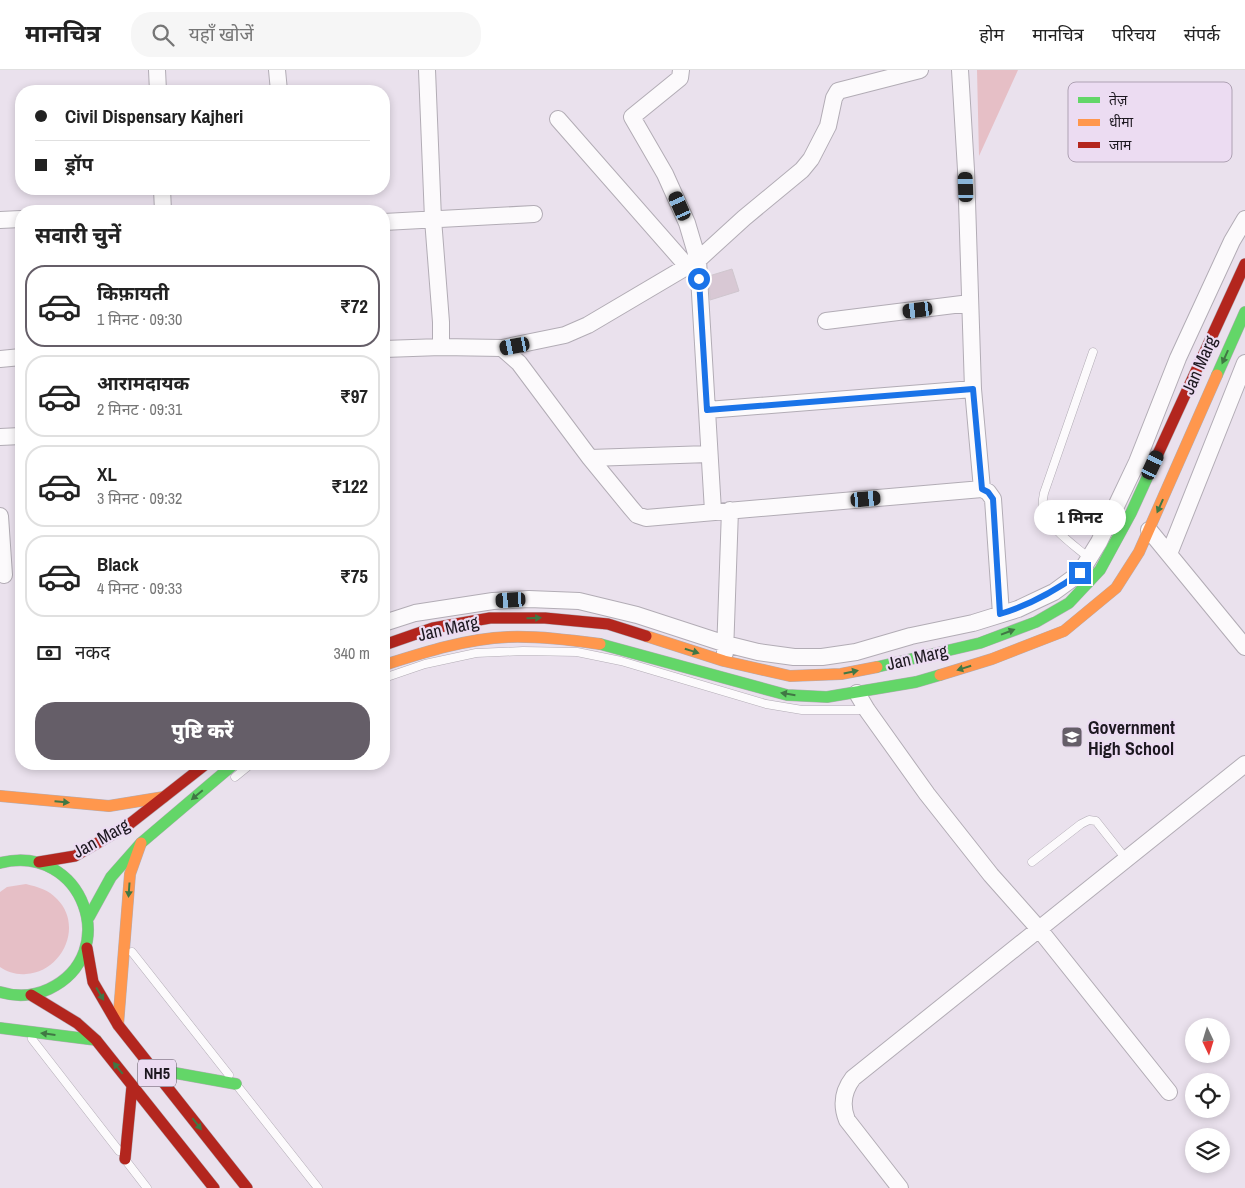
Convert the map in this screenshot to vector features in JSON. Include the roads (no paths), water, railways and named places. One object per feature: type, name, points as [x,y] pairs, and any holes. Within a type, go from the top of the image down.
[{"type":"main road","name":"Jan Marg","points":[[390,643],[433,628],[490,618],[545,618],[608,624],[724,661],[790,676],[841,674],[980,643],[1036,622],[1069,604],[1100,570],[1120,535],[1245,264]]},
{"type":"main road","name":"Jan Marg","points":[[390,663],[449,644],[508,637],[561,639],[604,644],[787,695],[828,696],[857,693],[916,682],[992,659],[1064,631],[1116,588],[1139,552],[1245,312]]},
{"type":"main road","name":"Jan Marg","points":[[39,862],[75,856],[126,826],[198,770]]},
{"type":"main road","name":"Jan Marg","points":[[89,917],[111,876],[141,843],[227,770]]},
{"type":"main road","points":[[7,797],[109,806],[164,797]]},
{"type":"main road","points":[[118,1025],[130,874],[141,843]]},
{"type":"main road","name":"NH5","points":[[1,861],[32,860],[39,862],[60,872],[81,894],[89,917],[86,948],[93,982],[118,1025],[247,1188]]},
{"type":"main road","name":"NH5","points":[[2,994],[31,996],[42,993],[59,984],[73,972],[86,948]]},
{"type":"main road","name":"NH5","points":[[31,996],[77,1023],[96,1040],[214,1188]]},
{"type":"main road","points":[[0,1028],[96,1040]]},
{"type":"main road","points":[[153,1069],[236,1084]]},
{"type":"main road","points":[[125,1159],[132,1086]]},
{"type":"street","points":[[157,70],[158,85]]},
{"type":"street","points":[[277,70],[278,85]]},
{"type":"street","points":[[427,70],[433,219],[441,347]]},
{"type":"street","points":[[681,70],[680,78],[632,117],[665,174],[687,223],[707,410],[714,511]]},
{"type":"street","points":[[390,349],[502,348],[565,335],[588,325],[692,263],[802,170],[814,153],[828,126],[834,98],[838,90],[920,70]]},
{"type":"street","points":[[960,70],[966,170],[973,389],[982,489]]},
{"type":"street","points":[[558,119],[692,263]]},
{"type":"street","points":[[390,222],[534,214]]},
{"type":"street","points":[[0,220],[15,219]]},
{"type":"street","points":[[390,621],[415,613],[493,601],[529,599],[579,602],[637,615],[726,644],[758,652],[794,657],[822,657],[856,652],[911,636],[973,623],[1018,609],[1054,592],[1080,573],[1099,542],[1137,462],[1178,358],[1232,241],[1245,219]]},
{"type":"street","points":[[826,321],[970,303]]},
{"type":"street","points":[[502,348],[519,363],[590,458],[637,515],[646,518],[982,489],[988,492],[993,499],[1000,614]]},
{"type":"street","points":[[0,359],[15,358]]},
{"type":"street","points":[[1169,554],[1245,363]]},
{"type":"street","points":[[707,410],[973,389]]},
{"type":"street","points":[[0,437],[15,436]]},
{"type":"street","points":[[590,458],[709,454]]},
{"type":"street","points":[[724,661],[730,510]]},
{"type":"street","points":[[0,516],[4,575]]},
{"type":"street","points":[[1149,530],[1245,646]]},
{"type":"street","points":[[857,693],[867,710],[939,809],[991,875],[1039,929],[1169,1092]]},
{"type":"street","points":[[900,1188],[847,1120],[844,1111],[844,1097],[846,1087],[853,1078],[1245,764]]},
{"type":"street","points":[[0,782],[7,797]]},
{"type":"lane","points":[[1089,558],[1062,535],[1047,519],[1042,506],[1044,492],[1093,352]]},
{"type":"lane","points":[[390,676],[425,664],[476,653],[523,651],[577,652],[622,661],[766,704],[802,710],[867,710]]},
{"type":"lane","points":[[229,783],[244,770]]},
{"type":"lane","points":[[1032,862],[1081,824],[1089,820],[1096,821],[1126,859]]},
{"type":"lane","points":[[155,831],[177,823]]},
{"type":"lane","points":[[125,944],[318,1188]]},
{"type":"lane","points":[[26,1032],[147,1188]]},
{"type":"place","name":"Government High School","points":[[1072,737]]}]
